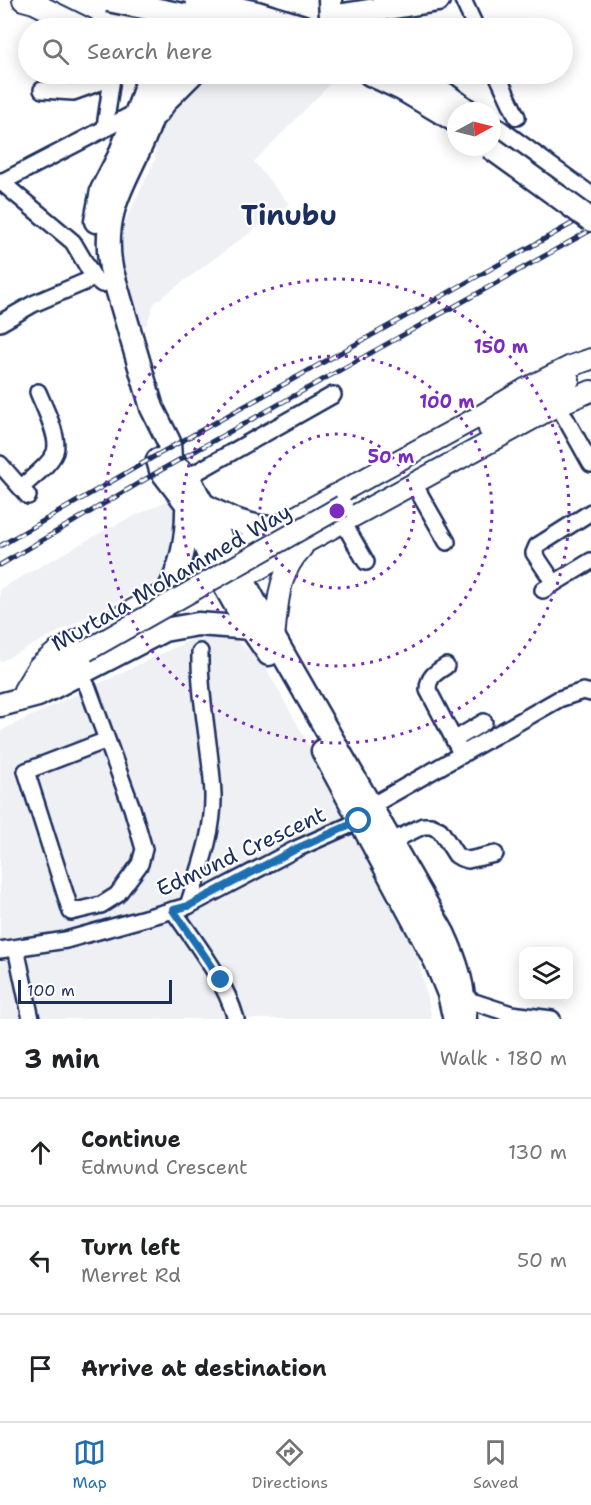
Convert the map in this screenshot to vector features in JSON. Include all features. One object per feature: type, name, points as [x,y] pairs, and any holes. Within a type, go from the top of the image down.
[{"type":"highway","points":[[108,0],[198,18]]},
{"type":"highway","points":[[159,18],[161,0]]},
{"type":"highway","points":[[175,18],[178,0]]},
{"type":"highway","points":[[197,0],[273,18]]},
{"type":"highway","points":[[330,9],[438,0]]},
{"type":"highway","points":[[125,84],[142,112]]},
{"type":"highway","points":[[147,84],[142,112],[111,214],[108,248],[111,268],[145,386],[159,424],[169,442],[170,459],[172,464],[188,477],[195,504],[234,583],[251,628],[365,814],[392,841],[443,933],[457,964],[465,1009]]},
{"type":"highway","points":[[159,84],[102,190],[94,232],[98,281],[143,418],[154,439],[159,464],[195,504],[260,527],[277,528]]},
{"type":"highway","points":[[142,112],[167,99],[182,84]]},
{"type":"highway","points":[[391,84],[447,116]]},
{"type":"highway","points":[[426,84],[455,102]]},
{"type":"highway","points":[[501,134],[591,199]]},
{"type":"highway","points":[[501,155],[591,220]]},
{"type":"highway","points":[[169,590],[183,556],[186,531],[195,504]]},
{"type":"highway","points":[[234,583],[283,647],[436,962],[449,994],[454,1019]]},
{"type":"highway","points":[[0,705],[38,695],[164,630],[198,624],[251,628]]},
{"type":"main road","points":[[23,0],[65,18]]},
{"type":"main road","points":[[234,583],[310,540],[343,514],[485,422],[525,389],[571,366],[591,359]]},
{"type":"main road","points":[[24,690],[38,667],[56,652],[277,528],[591,366]]},
{"type":"main road","points":[[343,514],[414,484],[558,405],[591,391]]},
{"type":"main road","name":"Murtala Mohammed Way","points":[[0,705],[87,651],[343,514]]},
{"type":"main road","points":[[283,647],[276,603],[282,579],[296,555],[310,540]]},
{"type":"street","points":[[463,0],[471,18]]},
{"type":"street","points":[[42,90],[73,92],[95,84]]},
{"type":"street","points":[[105,127],[117,84]]},
{"type":"street","points":[[502,84],[517,117]]},
{"type":"street","points":[[0,323],[33,304],[98,281],[73,242],[0,182],[105,127],[142,112]]},
{"type":"street","points":[[0,464],[25,491],[56,450],[55,437],[38,392]]},
{"type":"street","points":[[188,477],[333,395]]},
{"type":"street","points":[[558,405],[591,464]]},
{"type":"street","points":[[414,484],[447,542]]},
{"type":"street","points":[[591,512],[537,546],[534,553],[549,587],[591,561]]},
{"type":"street","points":[[343,514],[366,562]]},
{"type":"street","points":[[200,652],[200,675],[213,794],[212,815],[206,849],[181,908],[221,980],[236,1019]]},
{"type":"street","points":[[446,666],[433,675],[428,682],[428,690],[462,755]]},
{"type":"street","points":[[80,673],[107,740],[132,808],[144,849],[140,864],[117,896],[101,905],[71,912],[26,771],[107,740]]},
{"type":"street","name":"Edmund Crescent","points":[[8,949],[66,940],[181,908],[365,814],[559,699],[583,691],[591,693]]},
{"type":"street","points":[[454,740],[484,722]]},
{"type":"street","points":[[392,841],[423,826],[431,826],[440,830],[456,855],[461,858],[468,860],[495,854]]},
{"type":"street","points":[[8,949],[31,1019]]},
{"type":"street","points":[[465,1009],[508,1017],[552,1019]]},
{"type":"shaded area","points":[[177,84],[330,84],[254,162],[289,204],[154,303],[146,326],[133,322],[112,271],[123,226],[155,160],[158,88]]},
{"type":"shaded area","points":[[175,497],[176,532],[164,577],[0,662],[0,589],[111,527]]},
{"type":"shaded area","points":[[203,634],[219,634],[239,642],[264,664],[412,932],[432,1019],[0,1019],[0,731]]},
{"type":"railway","points":[[0,546],[157,455],[591,213]]},
{"type":"railway","points":[[0,565],[161,470],[591,230]]},
{"type":"district","name":"Tinubu","points":[[289,215]]},
{"type":"route","points":[[221,980],[173,910],[188,906],[296,849],[359,821]]}]
